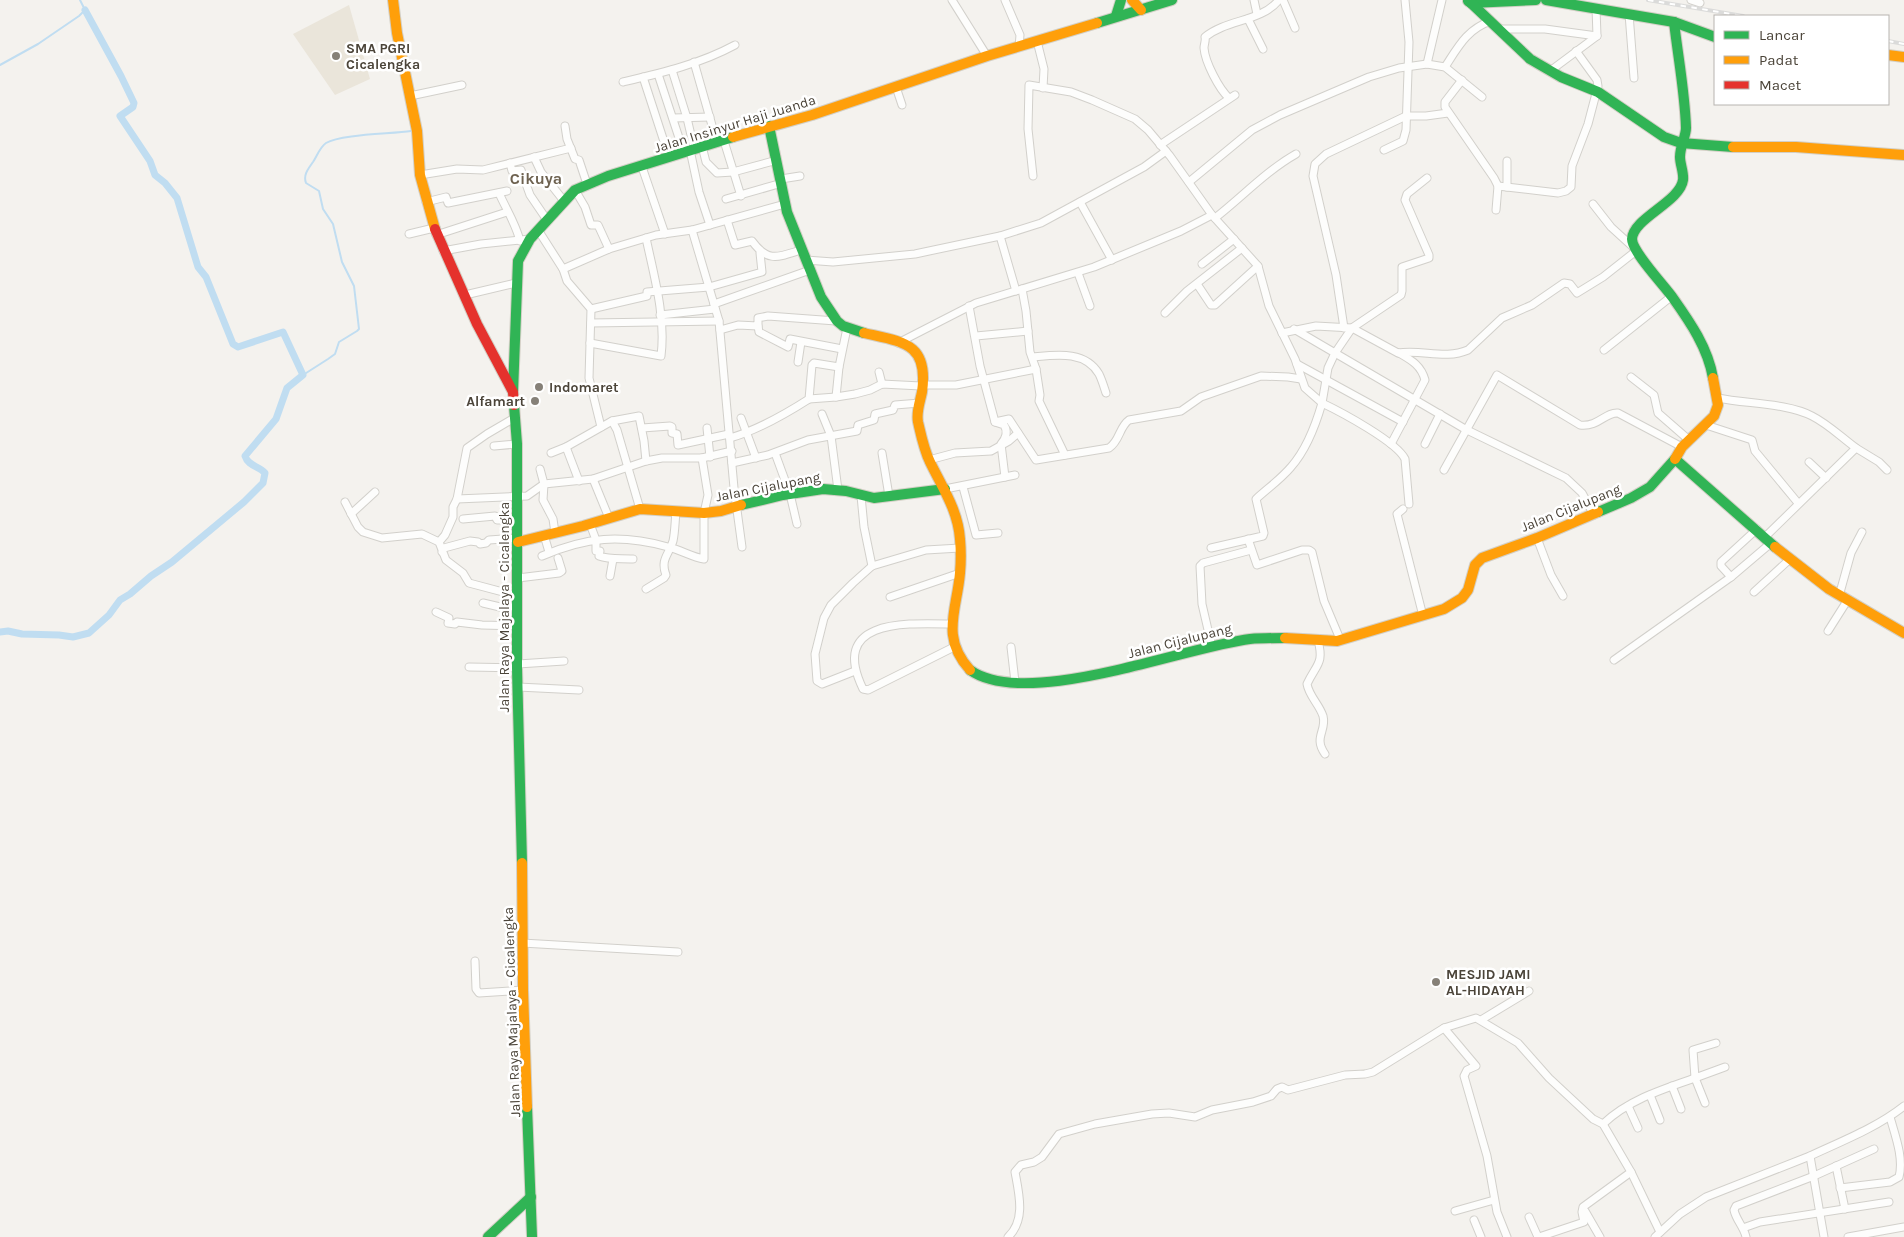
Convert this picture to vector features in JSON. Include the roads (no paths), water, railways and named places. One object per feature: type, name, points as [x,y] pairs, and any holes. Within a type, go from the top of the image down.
[{"type":"street","name":"Jalan Raya Majalaya - Cicalengka","points":[[393,0],[397,33],[417,130],[420,175],[426,202],[435,232],[484,338],[513,392],[516,417],[522,943],[532,1237]]},
{"type":"street","points":[[952,0],[987,56]]},
{"type":"street","points":[[1005,0],[1020,35],[1019,47]]},
{"type":"street","points":[[1116,16],[1121,0]]},
{"type":"street","points":[[1132,0],[1141,10]]},
{"type":"street","name":"Jalan Insinyur Haji Juanda","points":[[513,392],[518,262],[525,240],[538,230],[575,190],[608,176],[642,167],[692,149],[812,115],[987,56],[1172,0]]},
{"type":"street","points":[[1254,0],[1257,14]]},
{"type":"street","points":[[1160,145],[1232,96],[1220,87],[1206,58],[1205,37],[1230,23],[1248,19],[1266,10],[1279,0]]},
{"type":"street","points":[[1283,0],[1295,28]]},
{"type":"street","points":[[1384,150],[1405,138],[1410,67],[1405,0]]},
{"type":"street","points":[[1427,64],[1442,0]]},
{"type":"street","points":[[1469,1],[1536,0]]},
{"type":"street","points":[[1546,0],[1674,22],[1714,37]]},
{"type":"street","points":[[1691,0],[1700,3]]},
{"type":"street","points":[[1469,1],[1526,56],[1550,71],[1598,92],[1664,137],[1682,143],[1796,147],[1904,155]]},
{"type":"street","points":[[1596,8],[1597,36]]},
{"type":"street","points":[[1629,14],[1634,78]]},
{"type":"street","points":[[1248,19],[1263,49]]},
{"type":"street","points":[[1445,67],[1467,34],[1474,28],[1491,21]]},
{"type":"street","points":[[1635,250],[1632,239],[1636,228],[1676,193],[1682,185],[1683,173],[1680,158],[1686,131],[1674,22]]},
{"type":"street","points":[[1499,30],[1545,29],[1597,36]]},
{"type":"street","points":[[1550,71],[1597,36]]},
{"type":"street","points":[[1038,41],[1044,69],[1042,88]]},
{"type":"street","points":[[623,82],[672,70],[718,54],[735,45]]},
{"type":"street","points":[[1498,186],[1558,193],[1569,189],[1573,161],[1598,92],[1597,80],[1576,51]]},
{"type":"street","points":[[1889,55],[1904,57]]},
{"type":"street","points":[[694,62],[710,117],[741,196]]},
{"type":"street","points":[[1189,182],[1252,130],[1280,114],[1355,82],[1427,64],[1445,67],[1482,97]]},
{"type":"street","points":[[672,70],[687,118],[699,192],[710,224]]},
{"type":"street","points":[[658,74],[673,118],[692,149],[705,160],[714,172],[719,174],[733,172],[777,160]]},
{"type":"street","points":[[643,78],[669,158]]},
{"type":"street","points":[[1462,80],[1445,102],[1448,113],[1490,171],[1498,186],[1496,210]]},
{"type":"street","points":[[410,96],[462,85]]},
{"type":"street","points":[[1033,176],[1028,129],[1029,85],[1071,92],[1135,119],[1166,151],[1214,217],[1258,266],[1269,306],[1307,391],[1322,403],[1344,414],[1390,444],[1405,459],[1406,507],[1397,514],[1423,616]]},
{"type":"street","points":[[896,88],[902,105]]},
{"type":"street","points":[[1348,328],[1313,176],[1312,169],[1314,164],[1320,158],[1406,116],[1448,113]]},
{"type":"street","points":[[673,118],[710,117]]},
{"type":"street","points":[[565,126],[566,139],[575,159],[579,160],[587,184]]},
{"type":"street","points":[[769,126],[792,231],[825,304],[836,321]]},
{"type":"street","points":[[420,175],[457,169],[482,170],[570,148]]},
{"type":"street","points":[[806,260],[833,262],[915,254],[1000,236],[1041,224],[1144,167],[1166,151]]},
{"type":"street","points":[[898,343],[986,299],[1078,273],[1214,217],[1238,201],[1270,170],[1296,154]]},
{"type":"street","points":[[534,157],[541,172],[564,201]]},
{"type":"street","points":[[1507,162],[1507,187]]},
{"type":"street","points":[[510,163],[512,171],[521,170],[530,195],[547,220]]},
{"type":"street","points":[[642,167],[665,234]]},
{"type":"street","points":[[726,199],[741,196],[800,176]]},
{"type":"street","points":[[1211,548],[1264,535],[1256,499],[1295,463],[1313,430],[1322,403],[1328,368],[1348,328],[1401,295],[1402,268],[1429,258],[1405,200],[1407,194],[1427,178]]},
{"type":"street","points":[[575,190],[585,207],[591,226],[598,225],[609,248]]},
{"type":"street","points":[[426,202],[446,197],[448,203],[507,191]]},
{"type":"street","points":[[444,251],[481,244],[525,240],[507,212],[499,193]]},
{"type":"street","points":[[1080,202],[1112,260]]},
{"type":"street","points":[[562,269],[609,248],[646,238],[692,230],[785,204]]},
{"type":"street","points":[[1593,204],[1611,227],[1635,250],[1692,324],[1705,349],[1718,398],[1800,411],[1827,425],[1856,448],[1879,462],[1887,470]]},
{"type":"street","points":[[409,234],[435,232],[507,212]]},
{"type":"street","points":[[591,308],[647,296],[648,292],[709,287],[762,272],[760,253],[752,241],[737,246],[733,244],[727,220]]},
{"type":"street","points":[[538,230],[573,290],[591,308],[589,378],[601,427]]},
{"type":"street","points":[[692,230],[720,330],[722,370],[742,547]]},
{"type":"street","points":[[1000,236],[1026,311],[1030,352],[1036,369],[1042,408],[1065,455]]},
{"type":"street","points":[[590,343],[661,356],[661,323],[657,291],[646,238]]},
{"type":"street","points":[[1202,264],[1234,239]]},
{"type":"street","points":[[1165,314],[1197,284],[1242,248]]},
{"type":"street","points":[[760,253],[776,257],[802,250]]},
{"type":"street","points":[[1398,353],[1406,351],[1428,354],[1455,354],[1468,350],[1506,316],[1532,305],[1567,282],[1577,293],[1603,277],[1635,250]]},
{"type":"street","points":[[1197,284],[1211,305],[1215,305],[1258,266]]},
{"type":"street","points":[[660,315],[714,307],[810,270]]},
{"type":"street","points":[[1078,273],[1090,306]]},
{"type":"street","points":[[465,295],[516,283]]},
{"type":"street","points":[[1604,350],[1672,296]]},
{"type":"street","points":[[969,306],[983,380],[995,422]]},
{"type":"street","points":[[842,349],[790,339],[788,347],[759,332],[758,318],[768,316],[836,321],[848,328],[910,347],[920,357],[924,369],[918,416],[929,460],[945,489],[963,487],[1015,475]]},
{"type":"street","points":[[591,323],[718,321]]},
{"type":"street","points":[[720,330],[738,325],[758,326]]},
{"type":"street","points":[[1282,333],[1316,326],[1348,328],[1416,363],[1424,376],[1424,383],[1390,444]]},
{"type":"street","points":[[836,397],[838,367],[848,328]]},
{"type":"street","points":[[1294,329],[1465,429],[1566,478],[1582,493],[1594,515]]},
{"type":"street","points":[[976,336],[1028,331]]},
{"type":"street","points":[[798,362],[801,342]]},
{"type":"street","points":[[1033,357],[1067,354],[1084,361],[1099,374],[1106,393]]},
{"type":"street","points":[[809,399],[814,363],[838,367]]},
{"type":"street","points":[[1296,364],[1403,422]]},
{"type":"street","points":[[642,428],[670,426],[672,427],[672,433],[677,434],[678,445],[708,438],[746,433],[790,411],[809,399],[836,397],[870,390],[882,384],[956,385],[1036,369]]},
{"type":"street","points":[[879,372],[882,384]]},
{"type":"street","points":[[1444,470],[1465,429],[1497,375],[1580,425],[1593,425],[1614,412],[1682,447]]},
{"type":"street","points":[[995,422],[1008,418],[1036,460],[1109,448],[1115,444],[1124,424],[1129,420],[1181,411],[1196,399],[1260,376],[1288,376],[1302,379]]},
{"type":"street","points":[[1631,377],[1654,395],[1658,413],[1690,440]]},
{"type":"street","name":"Jalan Cijalupang","points":[[518,540],[555,534],[640,509],[704,513],[721,511],[790,494],[823,489],[838,490],[874,498],[945,489],[949,495],[956,520],[960,548],[960,573],[951,624],[962,661],[972,672],[985,678],[1015,682],[1070,678],[1136,666],[1239,640],[1266,637],[1330,642],[1444,609],[1462,598],[1468,590],[1476,566],[1482,558],[1594,515],[1641,493],[1658,479],[1675,459],[1682,447],[1706,424],[1716,411],[1718,398]]},
{"type":"street","points":[[732,463],[775,453],[808,440],[857,432],[858,425],[874,420],[875,414],[893,410],[894,405],[920,403]]},
{"type":"street","points":[[822,414],[830,436],[838,490]]},
{"type":"street","points":[[1424,444],[1440,414]]},
{"type":"street","points":[[551,453],[566,447],[612,421],[639,416],[646,461]]},
{"type":"street","points":[[438,542],[445,535],[453,517],[453,508],[468,448],[516,417]]},
{"type":"street","points":[[741,418],[756,458]]},
{"type":"street","points":[[612,421],[617,430],[640,509]]},
{"type":"street","points":[[995,422],[1004,425],[1006,428],[1006,438],[1001,444],[1005,477]]},
{"type":"street","points":[[1706,424],[1752,440],[1755,451],[1798,503]]},
{"type":"street","points":[[707,428],[710,457]]},
{"type":"street","points":[[929,460],[955,453],[991,451],[1009,441],[1018,433]]},
{"type":"street","points":[[494,446],[517,444]]},
{"type":"street","points":[[566,447],[578,481]]},
{"type":"street","points":[[1614,660],[1731,577],[1768,540],[1798,503],[1856,448]]},
{"type":"street","points":[[457,498],[527,496],[544,484],[593,479],[646,461],[662,458],[702,458],[732,451]]},
{"type":"street","points":[[775,453],[790,494],[797,524]]},
{"type":"street","points":[[882,453],[889,496]]},
{"type":"street","points":[[542,556],[549,552],[596,540],[626,539],[670,547],[704,559],[704,513],[708,495],[702,458]]},
{"type":"street","points":[[1675,459],[1790,559],[1843,598],[1887,621],[1904,633]]},
{"type":"street","points":[[1810,462],[1826,478]]},
{"type":"street","points":[[540,469],[544,484],[543,500],[553,518],[555,534]]},
{"type":"street","points":[[593,479],[609,518]]},
{"type":"street","points":[[963,487],[976,535],[998,533]]},
{"type":"street","points":[[351,514],[375,492]]},
{"type":"street","points":[[862,496],[864,527],[872,566]]},
{"type":"street","points":[[344,502],[360,530],[382,538],[422,534],[438,542],[451,565],[463,573],[469,583],[518,596]]},
{"type":"street","points":[[646,589],[666,575],[663,568],[665,557],[673,541],[676,512]]},
{"type":"street","points":[[463,519],[495,516],[497,520],[517,520]]},
{"type":"street","points":[[590,524],[596,540],[596,551],[600,551],[599,556],[633,560]]},
{"type":"street","points":[[1731,577],[1721,566],[1720,562],[1757,530]]},
{"type":"street","points":[[1828,631],[1843,598],[1851,553],[1862,532]]},
{"type":"street","points":[[544,535],[549,552]]},
{"type":"street","points":[[1537,538],[1551,575],[1563,596]]},
{"type":"street","points":[[1248,539],[1256,564],[1259,565],[1302,550],[1312,552],[1324,601],[1340,639]]},
{"type":"street","points":[[442,552],[444,548],[470,541],[480,544],[486,543],[488,540],[518,540]]},
{"type":"street","points":[[855,672],[822,684],[818,683],[816,654],[818,642],[824,618],[831,606],[872,566],[926,550],[960,548]]},
{"type":"street","points":[[1212,648],[1202,604],[1200,566],[1203,563],[1251,550]]},
{"type":"street","points":[[518,578],[560,572],[562,571],[558,558]]},
{"type":"street","points":[[610,576],[613,559]]},
{"type":"street","points":[[1754,592],[1790,559]]},
{"type":"street","points":[[890,597],[960,573]]},
{"type":"street","points":[[483,603],[500,607],[517,607]]},
{"type":"street","points":[[436,612],[449,618],[448,623],[518,626]]},
{"type":"street","points":[[951,624],[891,625],[861,639],[856,646],[854,654],[855,672],[863,690],[868,690],[956,646]]},
{"type":"street","points":[[1318,640],[1322,654],[1321,661],[1307,684],[1309,692],[1323,717],[1319,739],[1320,747],[1326,754]]},
{"type":"street","points":[[1011,647],[1015,682]]},
{"type":"street","points":[[469,667],[518,666],[564,662]]},
{"type":"street","points":[[518,687],[580,690]]},
{"type":"street","points":[[522,943],[678,952]]},
{"type":"street","points":[[476,961],[476,989],[480,993],[523,990]]},
{"type":"street","points":[[1481,1020],[1529,991]]},
{"type":"street","points":[[1008,1237],[1017,1226],[1020,1218],[1015,1172],[1021,1165],[1034,1162],[1042,1157],[1059,1134],[1095,1124],[1139,1118],[1152,1114],[1195,1117],[1212,1110],[1254,1102],[1272,1096],[1282,1087],[1288,1090],[1345,1075],[1373,1072],[1444,1028],[1470,1018],[1481,1020],[1518,1043],[1549,1078],[1593,1120],[1603,1124],[1631,1172],[1657,1235],[1680,1214],[1706,1197],[1810,1156],[1865,1131],[1890,1117],[1904,1106]]},
{"type":"street","points":[[1444,1028],[1476,1066],[1467,1070],[1464,1076],[1487,1156],[1494,1200],[1507,1237]]},
{"type":"street","points":[[1705,1103],[1695,1078],[1693,1050],[1716,1043]]},
{"type":"street","points":[[1603,1124],[1613,1115],[1650,1095],[1725,1067]]},
{"type":"street","points":[[1672,1086],[1681,1109]]},
{"type":"street","points":[[1650,1095],[1660,1120]]},
{"type":"street","points":[[1628,1106],[1638,1128]]},
{"type":"street","points":[[1840,1188],[1890,1182],[1899,1177],[1898,1142],[1890,1117]]},
{"type":"street","points":[[1746,1237],[1743,1228],[1734,1214],[1736,1206],[1814,1176],[1874,1149]]},
{"type":"street","points":[[1810,1156],[1824,1237]]},
{"type":"street","points":[[1836,1166],[1845,1209]]},
{"type":"street","points":[[1530,1217],[1538,1237],[1584,1222],[1583,1207],[1631,1172]]},
{"type":"street","points":[[488,1237],[531,1197]]},
{"type":"street","points":[[1455,1211],[1494,1200]]},
{"type":"street","points":[[1743,1228],[1760,1222],[1889,1202]]},
{"type":"street","points":[[1583,1207],[1600,1237]]},
{"type":"street","points":[[1474,1220],[1481,1237]]},
{"type":"street","points":[[1848,1237],[1904,1227]]},
{"type":"waterway","points":[[0,65],[38,44],[79,16],[85,10],[80,0]]},
{"type":"waterway","points":[[0,632],[8,631],[22,634],[73,637],[89,633],[109,615],[120,600],[172,562],[244,502],[263,483],[265,473],[251,464],[245,456],[276,419],[287,388],[303,375],[283,332],[238,347],[233,344],[206,277],[198,267],[177,198],[165,183],[155,175],[150,161],[120,116],[133,107],[134,103],[85,10]]},
{"type":"waterway","points":[[303,375],[335,354],[339,342],[359,329],[354,286],[342,262],[333,224],[323,209],[319,191],[306,183],[306,172],[322,147],[333,140],[354,136],[411,131]]},
{"type":"railway","points":[[1648,0],[1737,15]]},
{"type":"railway","points":[[1889,41],[1904,44]]},
{"type":"place","name":"SMA PGRI Cicalengka","points":[[336,56]]},
{"type":"place","name":"Indomaret","points":[[539,387]]},
{"type":"place","name":"Alfamart","points":[[535,401]]},
{"type":"place","name":"MESJID JAMI AL-HIDAYAH","points":[[1436,982]]},
{"type":"district","name":"Cikuya","points":[[536,178]]}]
